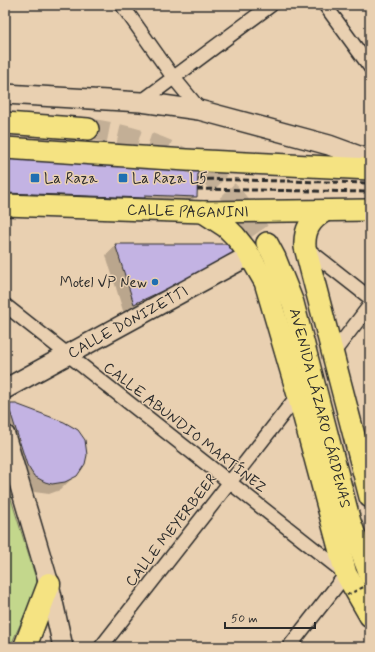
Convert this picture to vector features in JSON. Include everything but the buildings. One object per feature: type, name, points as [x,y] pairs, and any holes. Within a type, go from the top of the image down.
[{"type":"highway","points":[[26,647],[49,584]]},
{"type":"main road","points":[[5,94],[141,102],[201,111],[329,145],[370,160]]},
{"type":"main road","points":[[8,121],[88,128]]},
{"type":"main road","points":[[5,148],[186,160],[370,169]]},
{"type":"main road","name":"CALLE PAGANINI","points":[[5,206],[204,212],[370,210]]},
{"type":"main road","points":[[325,211],[314,219],[306,230],[305,247],[334,352],[370,498]]},
{"type":"main road","points":[[204,212],[226,227],[250,255],[265,282],[298,395],[346,574],[370,616]]},
{"type":"main road","name":"AVENIDA LÁZARO CÁRDENAS","points":[[267,243],[275,258],[293,303],[350,522],[370,575]]},
{"type":"main road","name":"CALLE DONIZETTI","points":[[5,389],[250,255]]},
{"type":"main road","points":[[5,435],[49,584],[64,647]]},
{"type":"street","points":[[122,5],[173,77],[201,111]]},
{"type":"street","points":[[141,102],[271,5]]},
{"type":"street","points":[[325,5],[370,67]]},
{"type":"street","points":[[305,247],[370,298]]},
{"type":"street","name":"CALLE ABUNDIO MARTÍNEZ","points":[[5,305],[346,574]]},
{"type":"street","points":[[334,352],[370,305]]},
{"type":"street","name":"CALLE MEYERBEER","points":[[101,647],[229,481],[298,395]]},
{"type":"street","points":[[289,647],[346,574]]},
{"type":"path","points":[[347,595],[370,584]]},
{"type":"green space","points":[[5,480],[38,585],[10,647],[5,647]]},
{"type":"tunnel","points":[[88,129],[108,132],[148,143],[167,150],[203,170],[234,198],[267,243]]},
{"type":"railway","points":[[198,179],[370,183]]},
{"type":"railway","points":[[197,189],[370,192]]},
{"type":"place","name":"La Raza","points":[[35,178]]},
{"type":"place","name":"La Raza L5","points":[[123,178]]},
{"type":"place","name":"Motel VP New","points":[[155,282]]}]
